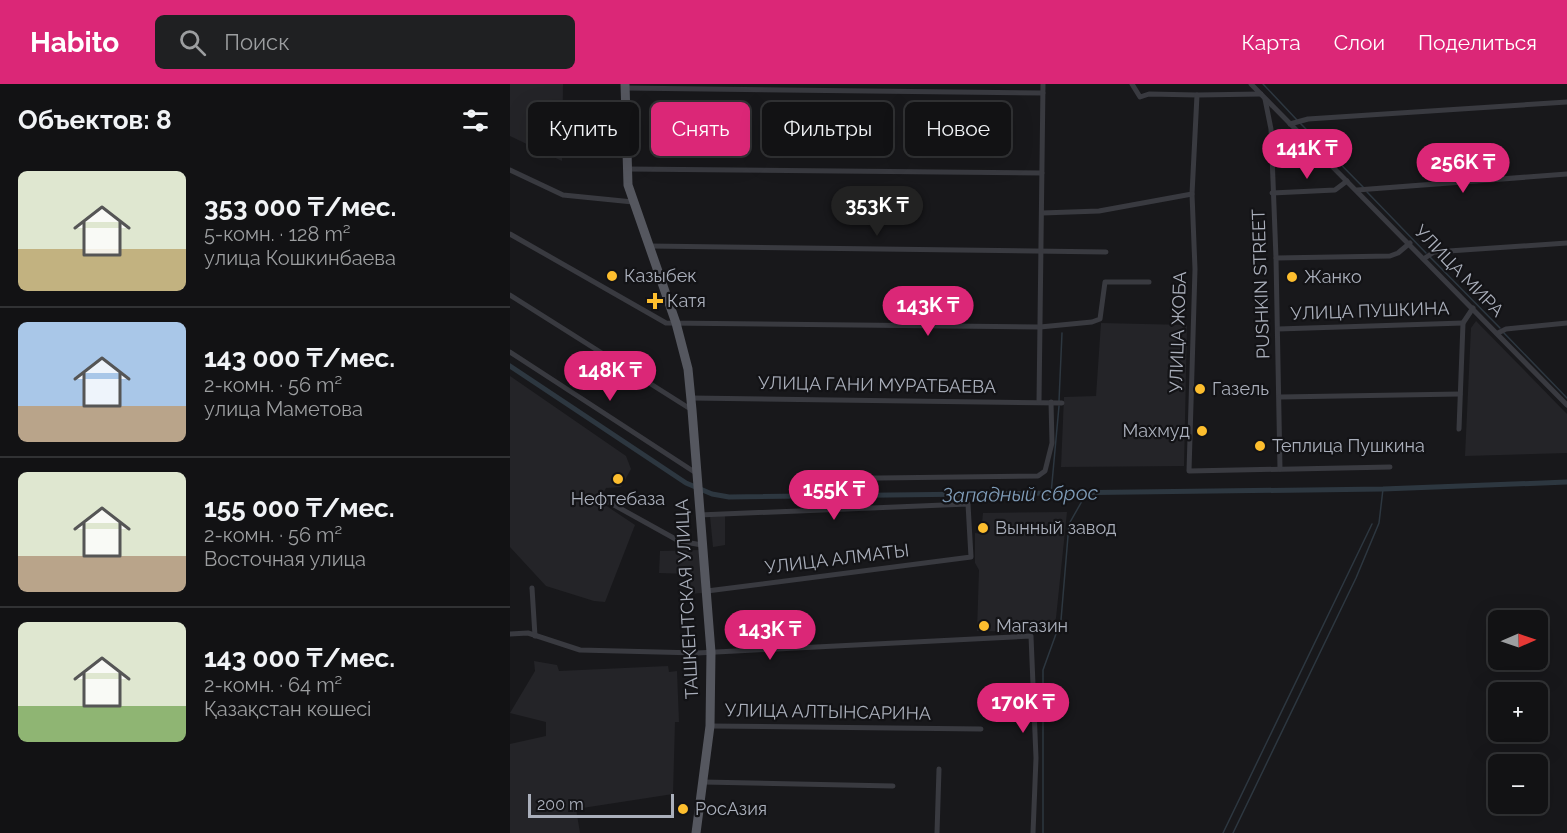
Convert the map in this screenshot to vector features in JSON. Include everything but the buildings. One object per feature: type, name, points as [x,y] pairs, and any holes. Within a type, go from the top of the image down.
[{"type":"main road","name":"ТАШКЕНТСКАЯ УЛИЦА","points":[[625,86],[626,170],[647,246],[676,322],[688,369],[691,398],[711,652],[710,726],[696,833]]},
{"type":"street","points":[[1039,402],[1043,84]]},
{"type":"street","points":[[1132,84],[1140,97],[1149,94],[1262,96]]},
{"type":"street","name":"УЛИЦА МИРА","points":[[1251,84],[1425,258],[1567,405]]},
{"type":"street","points":[[625,86],[1043,93]]},
{"type":"street","name":"УЛИЦА ЖОБА","points":[[1197,95],[1192,194],[1195,269],[1189,471],[1280,469]]},
{"type":"street","name":"PUSHKIN STREET","points":[[1262,96],[1271,129],[1280,397],[1280,469]]},
{"type":"street","points":[[1290,124],[1308,119],[1567,102]]},
{"type":"street","points":[[510,170],[563,195],[633,202]]},
{"type":"street","points":[[626,170],[1042,173]]},
{"type":"street","points":[[1357,190],[1567,174]]},
{"type":"street","points":[[1272,193],[1335,190],[1347,181]]},
{"type":"street","points":[[1042,213],[1099,211],[1192,194]]},
{"type":"street","points":[[510,234],[666,323],[1040,327],[1092,322],[1100,319],[1105,282],[1149,282]]},
{"type":"street","points":[[1276,258],[1390,256],[1398,253],[1410,243]]},
{"type":"street","points":[[1425,258],[1434,252],[1567,243]]},
{"type":"street","points":[[647,246],[1106,252]]},
{"type":"street","points":[[510,295],[692,410]]},
{"type":"street","points":[[1459,429],[1463,323],[1473,308]]},
{"type":"street","name":"УЛИЦА ПУШКИНА","points":[[1278,329],[1463,323]]},
{"type":"street","points":[[1498,333],[1506,329],[1567,323]]},
{"type":"street","points":[[510,352],[697,476]]},
{"type":"street","points":[[1280,397],[1460,394]]},
{"type":"street","name":"УЛИЦА ГАНИ МУРАТБАЕВА","points":[[691,398],[1062,402]]},
{"type":"street","points":[[799,479],[1038,476],[1045,471],[1052,443],[1051,402]]},
{"type":"street","points":[[1280,469],[1390,467]]},
{"type":"street","points":[[605,500],[679,541],[702,545]]},
{"type":"street","name":"УЛИЦА АЛМАТЫ","points":[[699,515],[968,504],[971,557],[707,591]]},
{"type":"street","points":[[532,588],[535,636]]},
{"type":"street","points":[[510,634],[535,636],[580,650],[711,652],[1031,636],[1036,758],[1033,833]]},
{"type":"street","name":"УЛИЦА АЛТЫНСАРИНА","points":[[710,726],[981,729]]},
{"type":"street","points":[[937,833],[939,769]]},
{"type":"street","points":[[703,782],[893,786]]},
{"type":"shaded area","points":[[510,84],[563,84],[563,102],[528,102],[528,145],[510,136]]},
{"type":"shaded area","points":[[552,156],[562,156],[562,161]]},
{"type":"shaded area","points":[[1476,321],[1567,414],[1567,453],[1465,456],[1471,328]]},
{"type":"shaded area","points":[[1101,323],[1187,325],[1184,466],[1061,467],[1064,397],[1096,396]]},
{"type":"shaded area","name":"Нефтебаза","points":[[510,376],[626,456],[631,469],[621,487],[606,488],[599,501],[635,525],[605,602],[594,601],[546,586],[510,547]]},
{"type":"shaded area","points":[[1067,512],[1056,618],[1052,632],[977,631],[979,570],[975,563],[975,533],[981,534],[983,513]]},
{"type":"shaded area","points":[[725,515],[725,545],[713,547],[710,516]]},
{"type":"shaded area","points":[[700,550],[702,593],[689,594],[689,574],[659,573],[660,551]]},
{"type":"shaded area","points":[[534,661],[557,665],[559,671],[668,666],[669,672],[677,671],[679,722],[675,722],[673,794],[576,809],[580,833],[510,833],[510,744],[546,736],[546,722],[510,713],[535,671]]},
{"type":"waterway","points":[[1263,84],[1297,120]]},
{"type":"waterway","points":[[1300,123],[1364,188]]},
{"type":"waterway","points":[[1367,192],[1426,253]]},
{"type":"waterway","points":[[1430,257],[1500,328]]},
{"type":"waterway","points":[[1503,332],[1567,398]]},
{"type":"waterway","points":[[1059,401],[1062,333]]},
{"type":"waterway","name":"Западный сброс","points":[[510,366],[686,483],[712,494],[729,497],[1383,489],[1567,482]]},
{"type":"waterway","points":[[1051,494],[1059,406]]},
{"type":"waterway","points":[[1233,833],[1356,578],[1379,523],[1383,489]]},
{"type":"waterway","points":[[1043,833],[1043,670],[1061,620],[1069,524],[1086,494]]},
{"type":"waterway","points":[[1223,833],[1372,524]]},
{"type":"place","name":"Казыбек","points":[[612,276]]},
{"type":"place","name":"Жанко","points":[[1292,277]]},
{"type":"place","name":"Катя","points":[[655,301]]},
{"type":"place","name":"Газель","points":[[1200,389]]},
{"type":"place","name":"Махмуд","points":[[1202,431]]},
{"type":"place","name":"Теплица Пушкина","points":[[1260,446]]},
{"type":"place","name":"Нефтебаза","points":[[618,479]]},
{"type":"place","name":"Вынный завод","points":[[983,528]]},
{"type":"place","name":"Магазин","points":[[984,626]]},
{"type":"place","name":"РосАзия","points":[[683,809]]}]
